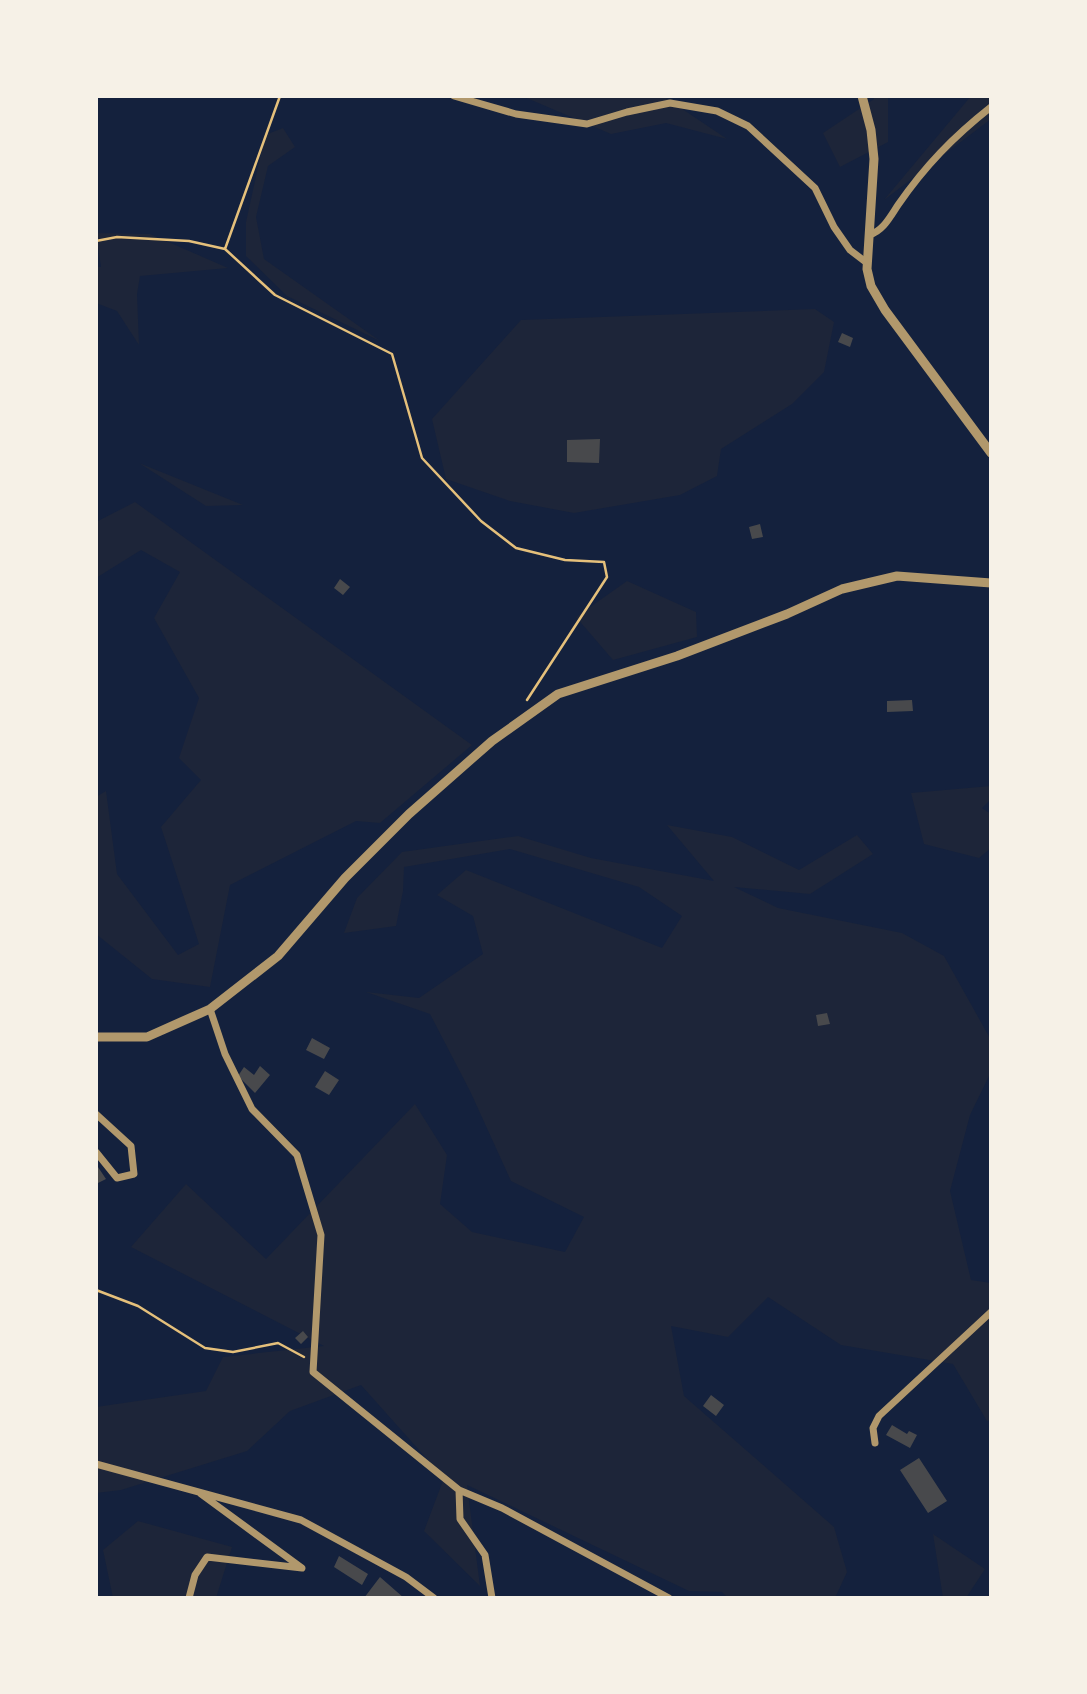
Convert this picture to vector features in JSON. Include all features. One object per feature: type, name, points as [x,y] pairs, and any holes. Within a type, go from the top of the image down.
[{"type":"street","points":[[454,96],[516,114],[587,124],[670,103],[717,111],[748,126],[815,188],[834,227],[850,250],[867,263]]},
{"type":"street","points":[[862,96],[871,130],[874,159],[867,263],[871,286],[885,310],[991,453]]},
{"type":"street","points":[[869,235],[877,233],[888,220],[920,173],[960,132],[991,107]]},
{"type":"street","points":[[96,1037],[148,1037],[210,1009],[278,956],[345,878],[409,814],[492,741],[558,694],[677,656],[787,614],[842,589],[897,576],[991,583]]},
{"type":"street","points":[[210,1009],[225,1054],[252,1109],[297,1155],[321,1235],[313,1372],[459,1490],[502,1508],[669,1598]]},
{"type":"street","points":[[96,1114],[131,1146],[134,1174],[117,1178],[96,1152]]},
{"type":"street","points":[[876,1443],[873,1428],[879,1416],[991,1311]]},
{"type":"street","points":[[96,1464],[301,1520],[406,1577],[434,1598]]},
{"type":"street","points":[[189,1598],[195,1575],[207,1557],[302,1568],[194,1489]]},
{"type":"street","points":[[459,1490],[460,1519],[485,1555],[492,1598]]},
{"type":"path","points":[[225,249],[280,96]]},
{"type":"path","points":[[96,241],[117,237],[189,241],[225,249],[275,295],[392,354],[422,458],[481,520],[516,548],[565,561],[604,562],[607,578],[522,708]]},
{"type":"path","points":[[96,1290],[138,1306],[205,1348],[233,1352],[278,1343],[314,1362]]},
{"type":"shaded area","points":[[522,96],[663,96],[727,139],[666,123],[611,134]]},
{"type":"shaded area","points":[[873,96],[888,96],[888,142],[840,167],[823,133],[874,99]]},
{"type":"shaded area","points":[[971,96],[991,96],[991,119],[884,200]]},
{"type":"shaded area","points":[[283,128],[295,147],[268,166],[256,217],[264,259],[380,341],[287,296],[246,256],[246,222],[265,135]]},
{"type":"shaded area","points":[[96,233],[150,234],[228,268],[140,276],[137,294],[139,345],[117,311],[96,303],[96,267],[101,267]]},
{"type":"shaded area","points":[[815,309],[834,322],[824,372],[792,404],[721,449],[717,476],[680,495],[574,513],[510,501],[446,479],[432,419],[521,320]]},
{"type":"shaded area","points":[[139,463],[243,505],[206,506]]},
{"type":"shaded area","points":[[135,502],[472,745],[380,823],[356,821],[230,885],[210,987],[152,979],[96,934],[96,797],[106,791],[117,874],[178,955],[199,944],[161,827],[201,780],[179,758],[199,698],[154,618],[180,572],[141,550],[96,578],[96,522]]},
{"type":"shaded area","points":[[627,581],[696,612],[697,637],[613,660],[576,617]]},
{"type":"shaded area","points":[[991,786],[991,799],[982,808],[991,814],[991,848],[979,858],[924,844],[911,793]]},
{"type":"shaded area","points":[[667,825],[732,837],[799,870],[857,835],[873,854],[810,894],[734,887],[778,908],[902,933],[944,956],[991,1040],[991,1072],[970,1115],[950,1191],[971,1280],[991,1283],[991,1420],[987,1421],[953,1364],[841,1345],[768,1297],[728,1337],[671,1326],[684,1396],[834,1527],[847,1572],[835,1598],[728,1598],[722,1592],[689,1591],[467,1485],[480,1586],[424,1531],[444,1478],[361,1385],[290,1411],[247,1451],[121,1490],[96,1493],[96,1407],[206,1391],[223,1357],[324,1346],[131,1247],[186,1184],[266,1259],[415,1104],[447,1155],[440,1204],[472,1232],[565,1252],[584,1217],[511,1181],[470,1091],[430,1014],[366,992],[419,998],[483,954],[473,916],[437,895],[466,870],[662,948],[682,916],[639,887],[510,849],[404,867],[403,891],[396,926],[344,933],[357,898],[402,852],[518,836],[591,858],[714,881]]},
{"type":"shaded area","points":[[138,1521],[232,1547],[216,1598],[113,1598],[103,1550]]},
{"type":"shaded area","points":[[933,1534],[985,1569],[966,1598],[943,1598]]},
{"type":"building","points":[[842,333],[853,338],[850,347],[838,342]]},
{"type":"building","points":[[600,439],[599,463],[567,462],[567,440]]},
{"type":"building","points":[[760,524],[763,537],[752,539],[749,527]]},
{"type":"building","points":[[340,579],[350,587],[343,595],[334,588]]},
{"type":"building","points":[[912,700],[913,711],[887,712],[887,701]]},
{"type":"building","points":[[827,1013],[830,1024],[818,1026],[816,1015]]},
{"type":"building","points":[[312,1038],[330,1048],[324,1059],[306,1050]]},
{"type":"building","points":[[260,1066],[270,1075],[255,1093],[238,1076],[244,1067],[254,1075]]},
{"type":"building","points":[[325,1071],[339,1080],[329,1095],[315,1087]]},
{"type":"building","points":[[96,1164],[106,1179],[96,1184]]},
{"type":"building","points":[[303,1331],[308,1337],[301,1344],[295,1338]]},
{"type":"building","points":[[711,1395],[724,1405],[716,1416],[703,1406]]},
{"type":"building","points":[[892,1425],[907,1434],[909,1431],[917,1435],[910,1448],[886,1435]]},
{"type":"building","points":[[919,1458],[947,1501],[928,1513],[900,1470]]},
{"type":"building","points":[[339,1556],[368,1574],[362,1585],[334,1567]]},
{"type":"building","points":[[380,1577],[404,1598],[364,1598]]}]
